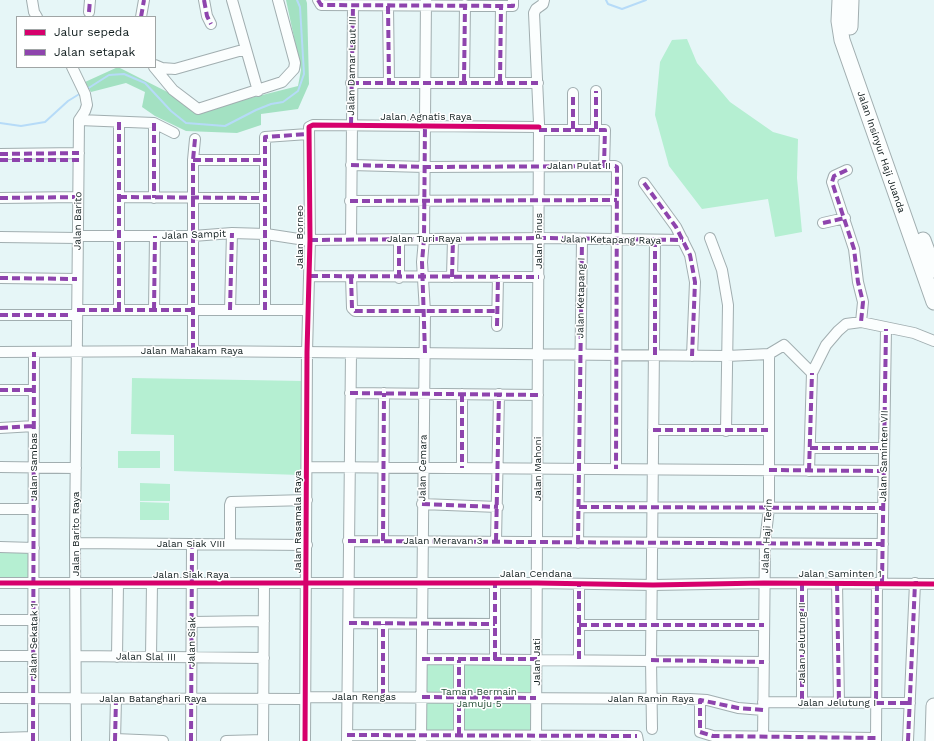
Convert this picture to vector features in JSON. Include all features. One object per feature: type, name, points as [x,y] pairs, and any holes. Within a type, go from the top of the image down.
[{"type":"highway","name":"Jalan Insinyur Haji Juanda","points":[[840,0],[839,21],[842,40],[934,302]]},
{"type":"highway","name":"Jalan Insinyur Haji Juanda","points":[[851,0],[849,20],[851,35],[934,270]]},
{"type":"highway","points":[[933,741],[934,706]]},
{"type":"street","points":[[32,0],[34,12],[36,16]]},
{"type":"street","points":[[89,12],[90,0]]},
{"type":"street","points":[[141,16],[144,0]]},
{"type":"street","points":[[204,0],[207,16],[211,24]]},
{"type":"street","points":[[232,0],[258,91]]},
{"type":"street","points":[[156,68],[173,90],[198,109],[258,91],[282,82],[294,69],[295,63],[278,0]]},
{"type":"street","points":[[320,2],[353,6],[388,6],[426,2],[464,5],[513,6],[513,0]]},
{"type":"street","name":"Jalan Pinus","points":[[539,354],[539,128],[534,13],[536,9],[543,4],[544,0]]},
{"type":"street","name":"Jalan Cemara","points":[[422,738],[422,504],[425,312],[422,262],[424,239],[426,2]]},
{"type":"street","points":[[464,5],[464,82]]},
{"type":"street","name":"Jalan Damar Laut III","points":[[351,239],[351,83],[353,6]]},
{"type":"street","points":[[388,6],[389,82]]},
{"type":"street","points":[[500,82],[501,6]]},
{"type":"street","points":[[156,66],[175,69],[246,49]]},
{"type":"street","name":"Jalan Barito","points":[[73,68],[84,90],[87,105],[79,120],[77,351]]},
{"type":"street","points":[[169,68],[173,90]]},
{"type":"street","points":[[351,83],[538,83]]},
{"type":"street","points":[[596,91],[596,129],[605,130],[604,166]]},
{"type":"street","points":[[573,93],[573,129]]},
{"type":"street","points":[[79,120],[154,123],[174,132]]},
{"type":"street","points":[[119,122],[119,310]]},
{"type":"street","points":[[154,123],[154,198]]},
{"type":"street","name":"Jalan Agnatis Raya","points":[[308,134],[309,127],[313,125],[596,129]]},
{"type":"street","points":[[265,310],[265,137],[308,134]]},
{"type":"street","name":"Jalan Borneo","points":[[307,352],[310,276],[308,134]]},
{"type":"street","points":[[193,351],[192,160],[195,139]]},
{"type":"street","points":[[0,154],[79,156]]},
{"type":"street","points":[[0,160],[79,156]]},
{"type":"street","points":[[192,160],[265,160]]},
{"type":"street","name":"Jalan Pulat II","points":[[351,165],[425,167],[617,167],[616,469]]},
{"type":"street","points":[[847,170],[834,176],[832,182],[854,249],[858,282],[863,302],[861,322]]},
{"type":"street","points":[[644,183],[676,227],[690,255],[695,282],[692,356]]},
{"type":"street","points":[[0,198],[78,197]]},
{"type":"street","points":[[119,197],[265,198]]},
{"type":"street","points":[[350,201],[424,202],[617,200]]},
{"type":"street","points":[[823,223],[844,218]]},
{"type":"street","points":[[230,310],[232,233]]},
{"type":"street","name":"Jalan Sampit","points":[[0,237],[193,236],[232,233],[266,234],[310,240]]},
{"type":"street","points":[[154,310],[155,236]]},
{"type":"street","name":"Jalan Turi Raya","points":[[310,240],[539,238]]},
{"type":"street","name":"Jalan Ketapang Raya","points":[[539,238],[582,240],[683,240]]},
{"type":"street","points":[[710,238],[722,270],[728,305],[726,431]]},
{"type":"street","points":[[399,239],[399,278]]},
{"type":"street","points":[[452,277],[453,239]]},
{"type":"street","name":"Jalan Ketapang I","points":[[578,543],[582,240]]},
{"type":"street","points":[[652,729],[651,624],[653,585],[652,508],[655,356],[655,241]]},
{"type":"street","points":[[310,276],[399,278],[424,276],[539,277]]},
{"type":"street","points":[[351,276],[352,308],[355,311],[497,311]]},
{"type":"street","points":[[497,326],[498,277]]},
{"type":"street","points":[[0,278],[77,279]]},
{"type":"street","points":[[0,314],[119,310],[308,310]]},
{"type":"street","points":[[809,471],[812,379],[826,345],[838,331],[846,324],[855,321],[886,329],[914,333],[934,341]]},
{"type":"street","name":"Jalan Saminten VII","points":[[876,740],[880,583],[883,544],[886,329]]},
{"type":"street","points":[[774,351],[786,346],[812,379]]},
{"type":"street","name":"Jalan Barito Raya","points":[[76,741],[75,543],[77,351]]},
{"type":"street","name":"Jalan Mahakam Raya","points":[[0,352],[193,351],[539,354],[580,356],[727,356],[774,351]]},
{"type":"street","name":"Jalan Haji Terin","points":[[763,739],[765,543],[769,508],[768,430],[774,351]]},
{"type":"street","name":"Jalan Sambas","points":[[34,352],[34,583]]},
{"type":"street","name":"Jalan Rasamala Raya","points":[[305,741],[307,352]]},
{"type":"street","points":[[351,353],[347,738],[422,738],[458,736],[496,739],[638,739]]},
{"type":"street","name":"Jalan Mahoni","points":[[537,583],[539,354]]},
{"type":"street","points":[[0,390],[34,390]]},
{"type":"street","points":[[350,393],[538,394]]},
{"type":"street","points":[[383,541],[384,393]]},
{"type":"street","points":[[462,394],[462,468]]},
{"type":"street","points":[[496,541],[498,507],[499,394]]},
{"type":"street","points":[[0,428],[34,426]]},
{"type":"street","points":[[653,430],[768,430]]},
{"type":"street","points":[[810,448],[884,448]]},
{"type":"street","points":[[0,467],[76,468]]},
{"type":"street","points":[[307,467],[883,471]]},
{"type":"street","points":[[230,544],[231,502],[307,500]]},
{"type":"street","points":[[422,504],[498,507]]},
{"type":"street","points":[[578,507],[883,508]]},
{"type":"street","points":[[0,509],[34,509]]},
{"type":"street","name":"Jalan Meravan 3","points":[[348,541],[883,544]]},
{"type":"street","name":"Jalan Siak VIII","points":[[75,543],[307,545]]},
{"type":"street","name":"Jalan Siak","points":[[191,741],[192,544]]},
{"type":"street","points":[[0,548],[34,548]]},
{"type":"street","name":"Jalan Siak Raya","points":[[0,583],[307,584]]},
{"type":"street","name":"Jalan Sekatak 1","points":[[33,739],[34,583]]},
{"type":"street","points":[[117,656],[118,583]]},
{"type":"street","points":[[151,657],[152,583]]},
{"type":"street","points":[[495,583],[495,660]]},
{"type":"street","name":"Jalan Cendana","points":[[307,584],[537,583],[653,585],[764,583]]},
{"type":"street","name":"Jalan Jati","points":[[536,738],[537,583]]},
{"type":"street","name":"Jalan Saminten 1","points":[[764,583],[934,584]]},
{"type":"street","name":"Jalan Jelutung II","points":[[802,583],[802,702]]},
{"type":"street","points":[[837,583],[839,703]]},
{"type":"street","points":[[908,741],[906,703],[915,583]]},
{"type":"street","points":[[226,741],[263,740],[264,584]]},
{"type":"street","points":[[579,659],[580,584]]},
{"type":"street","points":[[0,620],[34,620]]},
{"type":"street","points":[[192,622],[264,621]]},
{"type":"street","points":[[349,623],[495,624]]},
{"type":"street","points":[[383,624],[383,697]]},
{"type":"street","points":[[579,625],[764,625]]},
{"type":"street","points":[[0,656],[33,656]]},
{"type":"street","name":"Jalan Slal III","points":[[76,656],[264,658]]},
{"type":"street","points":[[422,659],[579,659],[764,662]]},
{"type":"street","points":[[458,736],[458,711],[460,698],[459,660]]},
{"type":"street","name":"Jalan Batanghari Raya","points":[[0,698],[305,698]]},
{"type":"street","name":"Jalan Rengas","points":[[305,698],[460,698]]},
{"type":"street","name":"Jalan Ramin Raya","points":[[460,698],[700,700],[738,708],[763,706]]},
{"type":"street","points":[[116,699],[116,740],[163,741]]},
{"type":"street","points":[[700,700],[700,732],[711,739],[876,740]]},
{"type":"street","name":"Jalan Jelutung I","points":[[763,706],[802,702],[906,703]]},
{"type":"street","points":[[0,738],[33,739]]},
{"type":"green space","points":[[286,0],[306,0],[307,3],[309,84],[298,109],[261,114],[261,125],[237,133],[186,131],[155,116],[142,107],[145,92],[126,83],[91,92],[85,82],[116,68],[120,68],[203,110],[298,86],[301,70]]},
{"type":"green space","points":[[687,39],[697,63],[730,102],[773,132],[798,139],[797,178],[802,232],[775,237],[768,199],[702,209],[669,166],[655,115],[660,62],[672,40]]},
{"type":"green space","points":[[132,378],[303,381],[301,475],[174,471],[174,435],[131,434]]},
{"type":"green space","points":[[118,451],[160,451],[160,468],[118,468]]},
{"type":"green space","points":[[140,483],[170,484],[170,501],[140,501]]},
{"type":"green space","points":[[140,502],[169,503],[169,520],[140,520]]},
{"type":"green space","points":[[30,551],[31,582],[0,582],[0,552]]},
{"type":"green space","name":"Taman Bermain Jamuju 5","points":[[422,659],[537,659],[536,736],[422,736]]},
{"type":"waterway","points":[[87,89],[109,75],[124,74],[145,83],[171,111],[186,123],[225,126],[256,110],[271,104],[283,102],[298,91],[304,74],[300,7],[297,0]]},
{"type":"waterway","points":[[606,0],[608,4],[622,9],[646,0]]},
{"type":"waterway","points":[[0,123],[21,126],[45,122],[68,101],[81,93]]},
{"type":"marked path","points":[[89,12],[90,0]]},
{"type":"marked path","points":[[141,16],[144,0]]},
{"type":"marked path","points":[[204,0],[207,16],[211,24]]},
{"type":"marked path","points":[[318,0],[321,5],[513,6],[513,0]]},
{"type":"marked path","points":[[464,82],[465,5]]},
{"type":"marked path","points":[[351,125],[353,6]]},
{"type":"marked path","points":[[388,6],[389,82]]},
{"type":"marked path","points":[[500,82],[501,6]]},
{"type":"marked path","points":[[351,83],[538,83]]},
{"type":"marked path","points":[[596,91],[596,129]]},
{"type":"marked path","points":[[573,93],[573,129]]},
{"type":"marked path","points":[[119,122],[119,310]]},
{"type":"marked path","points":[[154,123],[154,198]]},
{"type":"marked path","points":[[425,126],[424,239],[422,262],[425,353]]},
{"type":"marked path","points":[[539,130],[605,130],[604,166]]},
{"type":"marked path","points":[[265,310],[265,137],[308,134]]},
{"type":"marked path","points":[[193,351],[193,160],[195,139]]},
{"type":"marked path","points":[[0,154],[79,153]]},
{"type":"marked path","points":[[0,160],[79,160]]},
{"type":"marked path","points":[[193,160],[265,160]]},
{"type":"marked path","points":[[351,165],[425,167],[617,167],[616,469]]},
{"type":"marked path","points":[[847,170],[834,176],[832,182],[854,249],[858,282],[863,302],[861,322]]},
{"type":"marked path","points":[[644,183],[676,227],[690,255],[695,282],[692,356]]},
{"type":"marked path","points":[[0,198],[78,197]]},
{"type":"marked path","points":[[119,197],[265,198]]},
{"type":"marked path","points":[[350,201],[617,200]]},
{"type":"marked path","points":[[823,223],[845,218]]},
{"type":"marked path","points":[[230,310],[232,233]]},
{"type":"marked path","points":[[154,310],[155,236]]},
{"type":"marked path","points":[[310,240],[544,238],[683,240]]},
{"type":"marked path","points":[[399,239],[399,278]]},
{"type":"marked path","points":[[452,277],[453,239]]},
{"type":"marked path","points":[[578,543],[582,240]]},
{"type":"marked path","points":[[655,241],[655,355]]},
{"type":"marked path","points":[[310,276],[539,277]]},
{"type":"marked path","points":[[351,276],[352,308],[355,311],[497,311]]},
{"type":"marked path","points":[[497,326],[498,277]]},
{"type":"marked path","points":[[0,278],[77,279]]},
{"type":"marked path","points":[[77,310],[193,310]]},
{"type":"marked path","points":[[0,315],[72,315]]},
{"type":"marked path","points":[[882,583],[886,329]]},
{"type":"marked path","points":[[33,741],[34,352]]},
{"type":"marked path","points":[[809,471],[812,373]]},
{"type":"marked path","points":[[0,390],[34,390]]},
{"type":"marked path","points":[[350,393],[538,395]]},
{"type":"marked path","points":[[383,541],[384,393]]},
{"type":"marked path","points":[[462,394],[462,468]]},
{"type":"marked path","points":[[496,541],[499,394]]},
{"type":"marked path","points":[[0,428],[34,426]]},
{"type":"marked path","points":[[653,430],[768,430]]},
{"type":"marked path","points":[[810,448],[884,448]]},
{"type":"marked path","points":[[769,470],[883,471]]},
{"type":"marked path","points":[[422,504],[498,507]]},
{"type":"marked path","points":[[579,507],[883,508]]},
{"type":"marked path","points":[[348,541],[883,544]]},
{"type":"marked path","points":[[191,741],[192,544]]},
{"type":"marked path","points":[[495,583],[495,660]]},
{"type":"marked path","points":[[802,583],[802,703]]},
{"type":"marked path","points":[[837,583],[839,703]]},
{"type":"marked path","points":[[877,583],[876,703],[910,703]]},
{"type":"marked path","points":[[908,741],[915,583],[918,583]]},
{"type":"marked path","points":[[579,584],[579,659]]},
{"type":"marked path","points":[[349,623],[495,624]]},
{"type":"marked path","points":[[383,624],[383,697]]},
{"type":"marked path","points":[[579,625],[764,625]]},
{"type":"marked path","points":[[422,659],[537,659]]},
{"type":"marked path","points":[[459,660],[459,735]]},
{"type":"marked path","points":[[651,660],[764,662]]},
{"type":"marked path","points":[[422,697],[536,698]]},
{"type":"marked path","points":[[115,741],[116,699]]},
{"type":"marked path","points":[[763,710],[738,708],[700,700],[700,732],[713,736],[876,738]]},
{"type":"marked path","points":[[347,735],[637,736]]},
{"type":"cycle path","points":[[305,741],[307,352],[310,240],[309,127],[313,125],[539,127]]},
{"type":"cycle path","points":[[0,583],[537,583],[653,585],[764,583],[934,584]]}]
